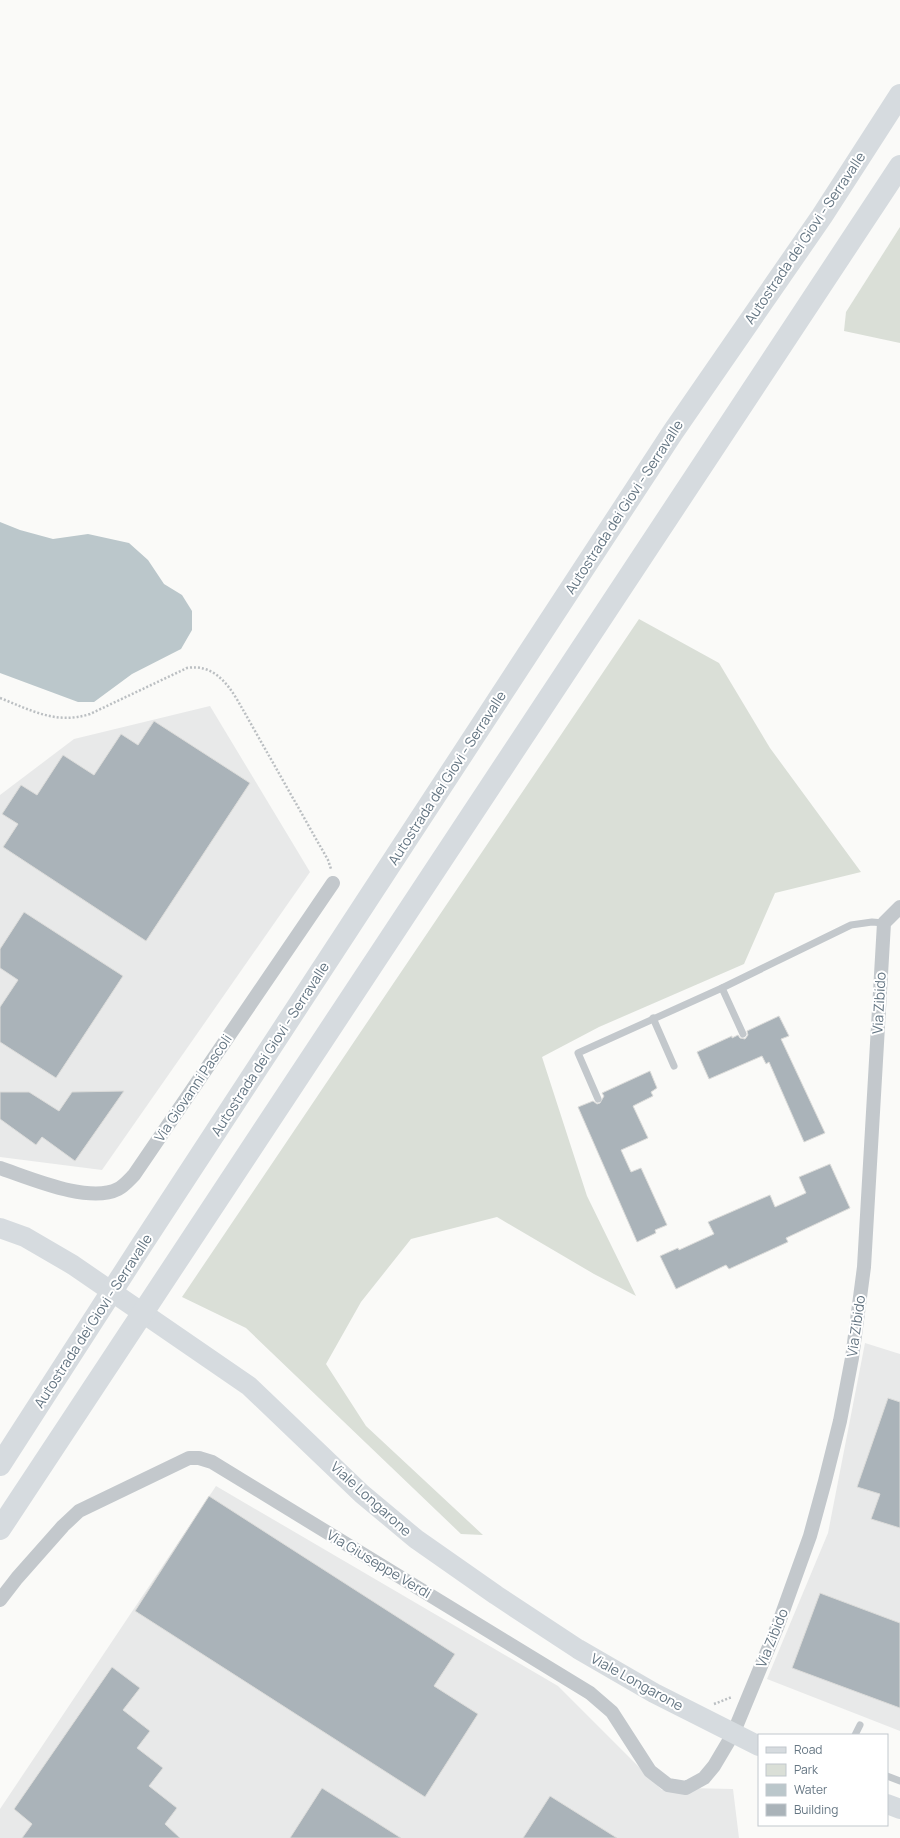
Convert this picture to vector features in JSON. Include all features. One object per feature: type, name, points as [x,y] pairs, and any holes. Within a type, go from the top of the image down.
[{"type":"highway","name":"Autostrada dei Giovi - Serravalle","points":[[0,1465],[673,432],[822,216],[900,95]]},
{"type":"highway","points":[[0,1529],[900,166]]},
{"type":"main road","name":"Viale Longarone","points":[[0,1228],[25,1237],[73,1265],[200,1350],[250,1386],[362,1494],[416,1539],[496,1595],[578,1649],[654,1693],[758,1746]]},
{"type":"main road","points":[[888,1804],[900,1809]]},
{"type":"street","name":"Via Giovanni Pascoli","points":[[0,1168],[76,1192],[105,1193],[118,1189],[126,1183],[134,1175],[333,883]]},
{"type":"street","points":[[884,923],[900,907]]},
{"type":"street","name":"Via Zibido","points":[[733,1734],[778,1625],[810,1536],[840,1421],[852,1358],[864,1267],[884,923]]},
{"type":"street","name":"Via Giuseppe Verdi","points":[[0,1600],[27,1566],[63,1526],[79,1511],[189,1458],[199,1458],[212,1462],[590,1693],[612,1712],[650,1771],[668,1785],[686,1788],[704,1778],[714,1766],[733,1734]]},
{"type":"lane","points":[[598,1099],[578,1053],[722,988],[851,925],[872,922],[884,923]]},
{"type":"lane","points":[[722,988],[743,1034]]},
{"type":"lane","points":[[653,1018],[674,1066]]},
{"type":"lane","points":[[856,1734],[860,1725]]},
{"type":"lane","points":[[888,1776],[900,1781]]},
{"type":"path","points":[[0,698],[49,717],[76,718],[90,714],[187,668],[196,666],[214,672],[228,685],[238,700],[328,860],[333,883]]},
{"type":"path","points":[[709,1704],[715,1704],[732,1698],[746,1682],[755,1679]]},
{"type":"shaded area","points":[[210,706],[310,872],[102,1170],[0,1157],[0,795],[74,739]]},
{"type":"shaded area","points":[[865,1343],[900,1354],[900,1731],[767,1679],[828,1533]]},
{"type":"shaded area","points":[[216,1486],[558,1686],[662,1790],[686,1788],[733,1789],[739,1838],[0,1838],[0,1809]]},
{"type":"green space","points":[[900,227],[900,343],[844,331],[846,312]]},
{"type":"green space","points":[[639,619],[719,663],[770,748],[861,872],[775,893],[744,964],[599,1027],[542,1057],[587,1196],[636,1296],[594,1274],[497,1217],[411,1239],[361,1302],[326,1364],[366,1426],[483,1535],[461,1534],[246,1328],[182,1297]]},
{"type":"water","points":[[0,522],[20,530],[53,539],[88,534],[129,543],[148,560],[164,584],[182,595],[192,611],[192,630],[181,649],[132,674],[94,702],[78,702],[0,673]]},
{"type":"building","points":[[154,721],[250,783],[146,941],[3,847],[18,824],[2,814],[21,785],[37,795],[63,755],[94,775],[121,734],[138,745]]},
{"type":"building","points":[[24,912],[123,976],[56,1078],[0,1042],[0,1007],[18,980],[0,968],[0,949]]},
{"type":"building","points":[[779,1016],[789,1036],[781,1039],[825,1133],[804,1142],[769,1062],[766,1064],[762,1056],[709,1079],[697,1052],[732,1036],[732,1038],[738,1035],[740,1038],[745,1039],[748,1035],[747,1031]]},
{"type":"building","points":[[650,1071],[657,1088],[651,1092],[653,1096],[633,1106],[648,1138],[621,1150],[631,1172],[641,1168],[667,1225],[655,1230],[656,1233],[637,1242],[578,1107],[593,1101],[597,1104],[600,1103],[604,1096],[602,1093]]},
{"type":"building","points":[[124,1091],[75,1161],[42,1137],[36,1145],[0,1119],[0,1092],[29,1092],[59,1111],[72,1092]]},
{"type":"building","points":[[830,1164],[850,1208],[786,1238],[788,1242],[729,1269],[726,1265],[676,1289],[660,1256],[678,1248],[679,1250],[714,1234],[708,1222],[770,1195],[775,1207],[806,1193],[799,1177]]},
{"type":"building","points":[[888,1398],[900,1402],[900,1528],[871,1519],[880,1494],[857,1487]]},
{"type":"building","points":[[209,1496],[455,1654],[434,1686],[478,1714],[425,1797],[135,1611]]},
{"type":"building","points":[[820,1593],[900,1623],[900,1708],[792,1668]]},
{"type":"building","points":[[112,1667],[140,1688],[123,1710],[150,1731],[137,1748],[163,1768],[149,1786],[177,1808],[165,1824],[180,1838],[22,1838],[32,1824],[14,1809]]},
{"type":"building","points":[[322,1788],[401,1838],[290,1838]]},
{"type":"building","points":[[550,1796],[617,1838],[523,1838]]}]
